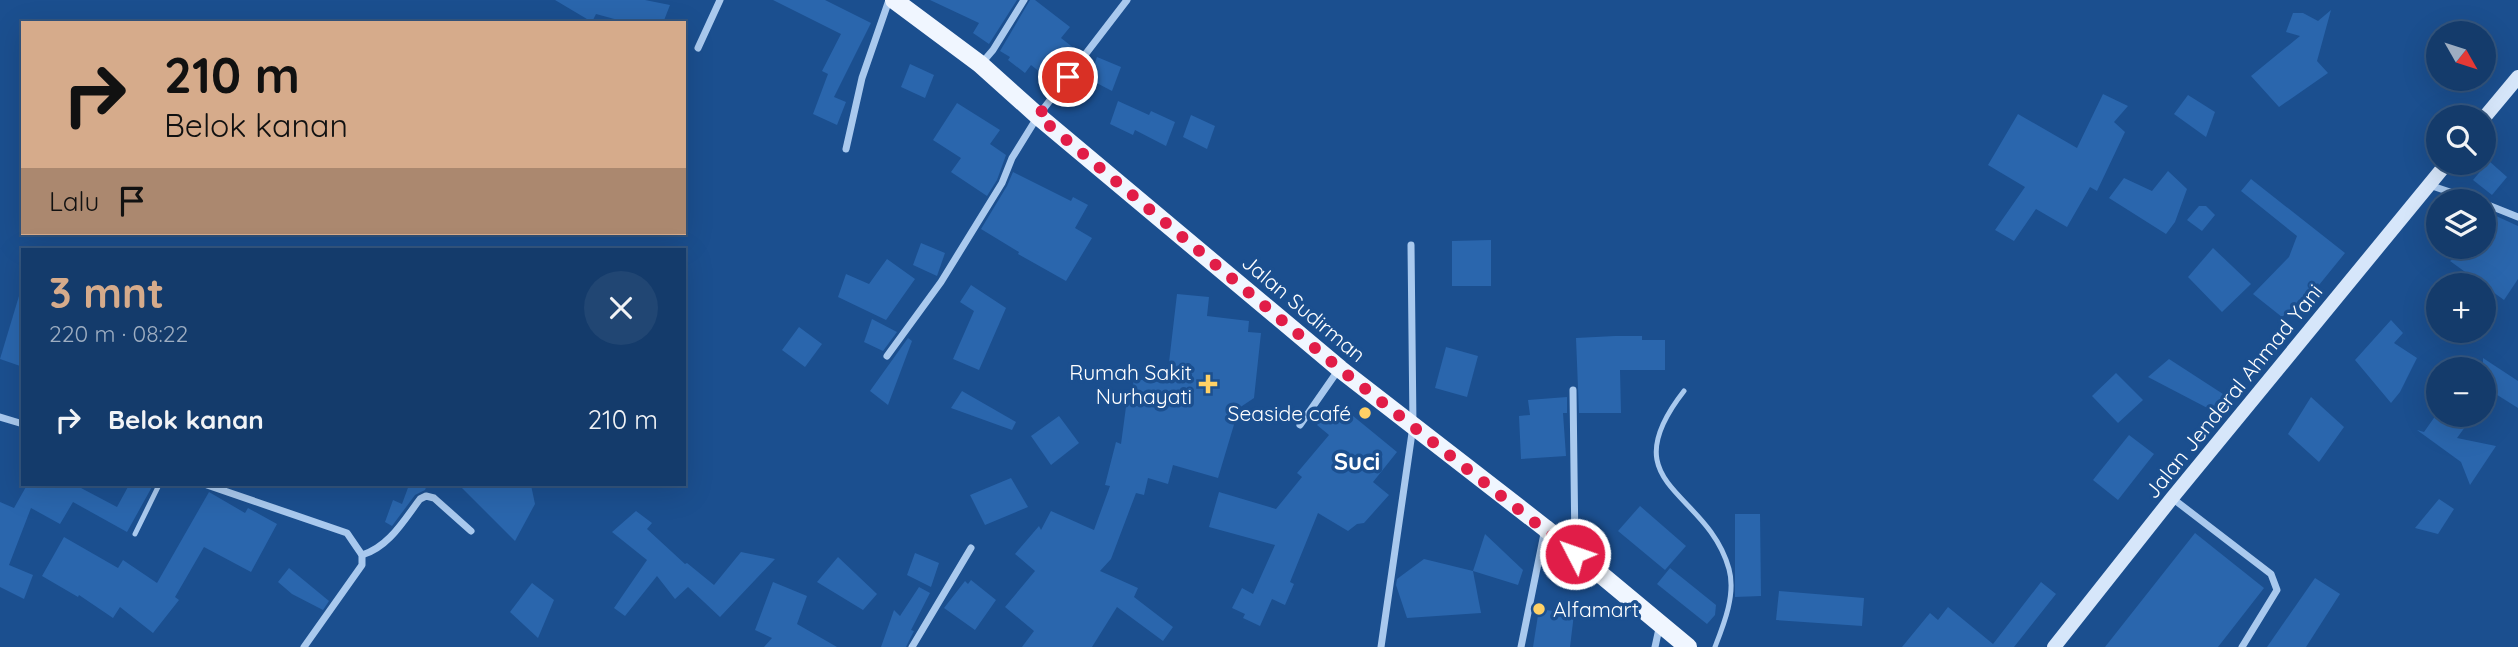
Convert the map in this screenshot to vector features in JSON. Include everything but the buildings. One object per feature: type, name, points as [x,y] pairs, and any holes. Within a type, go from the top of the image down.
[{"type":"main road","name":"Jalan Sudirman","points":[[891,0],[980,64],[1038,116],[1340,369],[1545,528],[1688,647]]},
{"type":"main road","points":[[2495,105],[2518,77]]},
{"type":"main road","name":"Jalan Jenderal Ahmad Yani","points":[[2054,647],[2172,498],[2437,175]]},
{"type":"street","points":[[698,48],[720,0]]},
{"type":"street","points":[[846,149],[862,78],[891,0]]},
{"type":"street","points":[[980,64],[993,50],[1024,0]]},
{"type":"street","points":[[887,356],[941,282],[1002,183],[1012,158],[1038,116],[1127,0]]},
{"type":"street","points":[[2429,185],[2441,189]]},
{"type":"street","points":[[2496,209],[2518,217]]},
{"type":"street","points":[[1381,647],[1413,426],[1411,245]]},
{"type":"street","points":[[1300,425],[1340,369]]},
{"type":"street","points":[[1573,390],[1575,554]]},
{"type":"street","points":[[0,417],[21,423]]},
{"type":"street","points":[[210,486],[347,533],[362,555],[362,565],[304,647]]},
{"type":"street","points":[[362,555],[377,551],[420,499],[426,496],[434,498],[471,531]]},
{"type":"street","points":[[2172,498],[2271,574],[2277,590],[2242,647]]},
{"type":"street","points":[[1521,647],[1545,528]]},
{"type":"street","points":[[912,647],[971,548]]},
{"type":"street","points":[[1655,647],[1660,624]]},
{"type":"lane","points":[[1684,391],[1661,427],[1656,442],[1656,456],[1660,474],[1696,513],[1723,553],[1730,572],[1728,614],[1715,647]]},
{"type":"lane","points":[[135,534],[159,486]]},
{"type":"place","name":"Rumah Sakit Nurhayati","points":[[1208,384]]},
{"type":"place","name":"Seaside café","points":[[1365,413]]},
{"type":"place","name":"Alfamart","points":[[1539,609]]},
{"type":"district","name":"Suci","points":[[1357,461]]},
{"type":"route","points":[[1068,77],[1038,116],[1340,369],[1575,554]]}]
